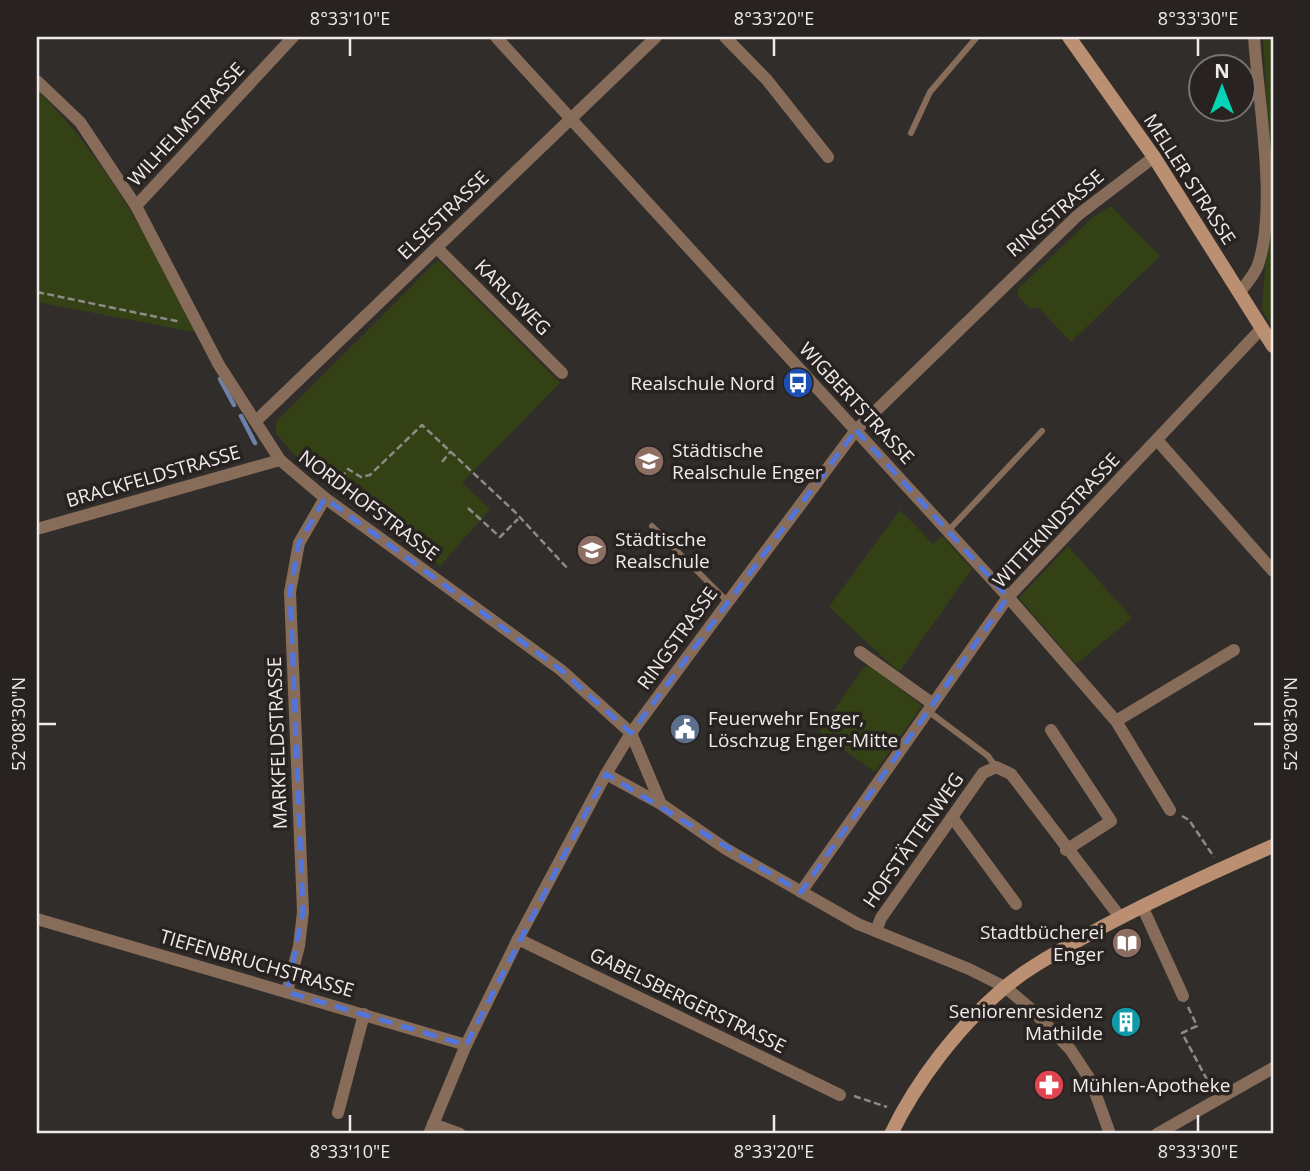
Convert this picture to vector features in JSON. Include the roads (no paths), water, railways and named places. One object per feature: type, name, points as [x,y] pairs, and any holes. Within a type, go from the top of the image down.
[{"type":"street","name":"WILHELMSTRASSE","points":[[136,206],[293,37]]},
{"type":"street","name":"WIGBERTSTRASSE","points":[[496,37],[1008,597],[1116,721],[1170,810]]},
{"type":"street","name":"ELSESTRASSE","points":[[256,421],[656,37]]},
{"type":"street","points":[[725,37],[767,80],[828,157]]},
{"type":"street","name":"MELLER STRASSE","points":[[1069,37],[1154,157],[1273,346]]},
{"type":"street","points":[[1240,292],[1258,267],[1268,244],[1254,37]]},
{"type":"street","name":"NORDHOFSTRASSE","points":[[37,81],[80,122],[136,206],[219,365],[280,460],[326,498],[561,670],[631,733],[661,804]]},
{"type":"street","name":"RINGSTRASSE","points":[[431,1129],[466,1045],[518,939],[606,774],[631,733],[856,430],[1078,215],[1154,157]]},
{"type":"street","name":"KARLSWEG","points":[[437,248],[562,373]]},
{"type":"street","name":"WITTEKINDSTRASSE","points":[[801,892],[1008,597],[1262,328]]},
{"type":"street","points":[[1157,440],[1273,571]]},
{"type":"street","name":"BRACKFELDSTRASSE","points":[[37,529],[280,460]]},
{"type":"street","name":"MARKFELDSTRASSE","points":[[287,992],[299,946],[303,912],[290,592],[299,543],[326,498]]},
{"type":"street","points":[[1116,721],[1234,650]]},
{"type":"street","points":[[860,652],[930,708]]},
{"type":"street","points":[[1051,730],[1111,821],[1066,850]]},
{"type":"street","points":[[996,767],[1004,768],[1021,785],[1066,850],[1120,917]]},
{"type":"street","name":"HOFSTÄTTENWEG","points":[[876,931],[881,918],[983,773],[996,767]]},
{"type":"street","points":[[606,774],[661,804],[726,849],[801,892],[876,931],[1005,987],[1070,1049],[1091,1082],[1110,1134]]},
{"type":"street","points":[[952,817],[1016,904]]},
{"type":"street","points":[[891,1134],[901,1113],[946,1050],[1005,987],[1045,959],[1120,917],[1273,846]]},
{"type":"street","points":[[1142,906],[1185,1000]]},
{"type":"street","name":"TIEFENBRUCHSTRASSE","points":[[37,919],[466,1045]]},
{"type":"street","name":"GABELSBERGERSTRASSE","points":[[518,939],[840,1095]]},
{"type":"street","points":[[338,1113],[364,1014]]},
{"type":"street","points":[[1157,1134],[1273,1068]]},
{"type":"street","points":[[431,1129],[460,1134]]},
{"type":"lane","points":[[911,133],[930,92],[977,37]]},
{"type":"lane","points":[[948,531],[1042,431]]},
{"type":"lane","points":[[652,526],[728,603]]},
{"type":"lane","points":[[930,708],[988,756],[996,767]]},
{"type":"waterway","points":[[220,379],[234,405]]},
{"type":"waterway","points":[[241,416],[255,443]]},
{"type":"place","name":"Realschule Nord","points":[[798,383]]},
{"type":"place","name":"Städtische Realschule Enger","points":[[649,461]]},
{"type":"place","name":"Städtische Realschule","points":[[592,550]]},
{"type":"place","name":"Feuerwehr Enger, Löschzug Enger-Mitte","points":[[685,729]]},
{"type":"place","name":"Stadtbücherei Enger","points":[[1127,943]]},
{"type":"place","name":"Seniorenresidenz Mathilde","points":[[1126,1022]]},
{"type":"place","name":"Mühlen-Apotheke","points":[[1049,1085]]}]
